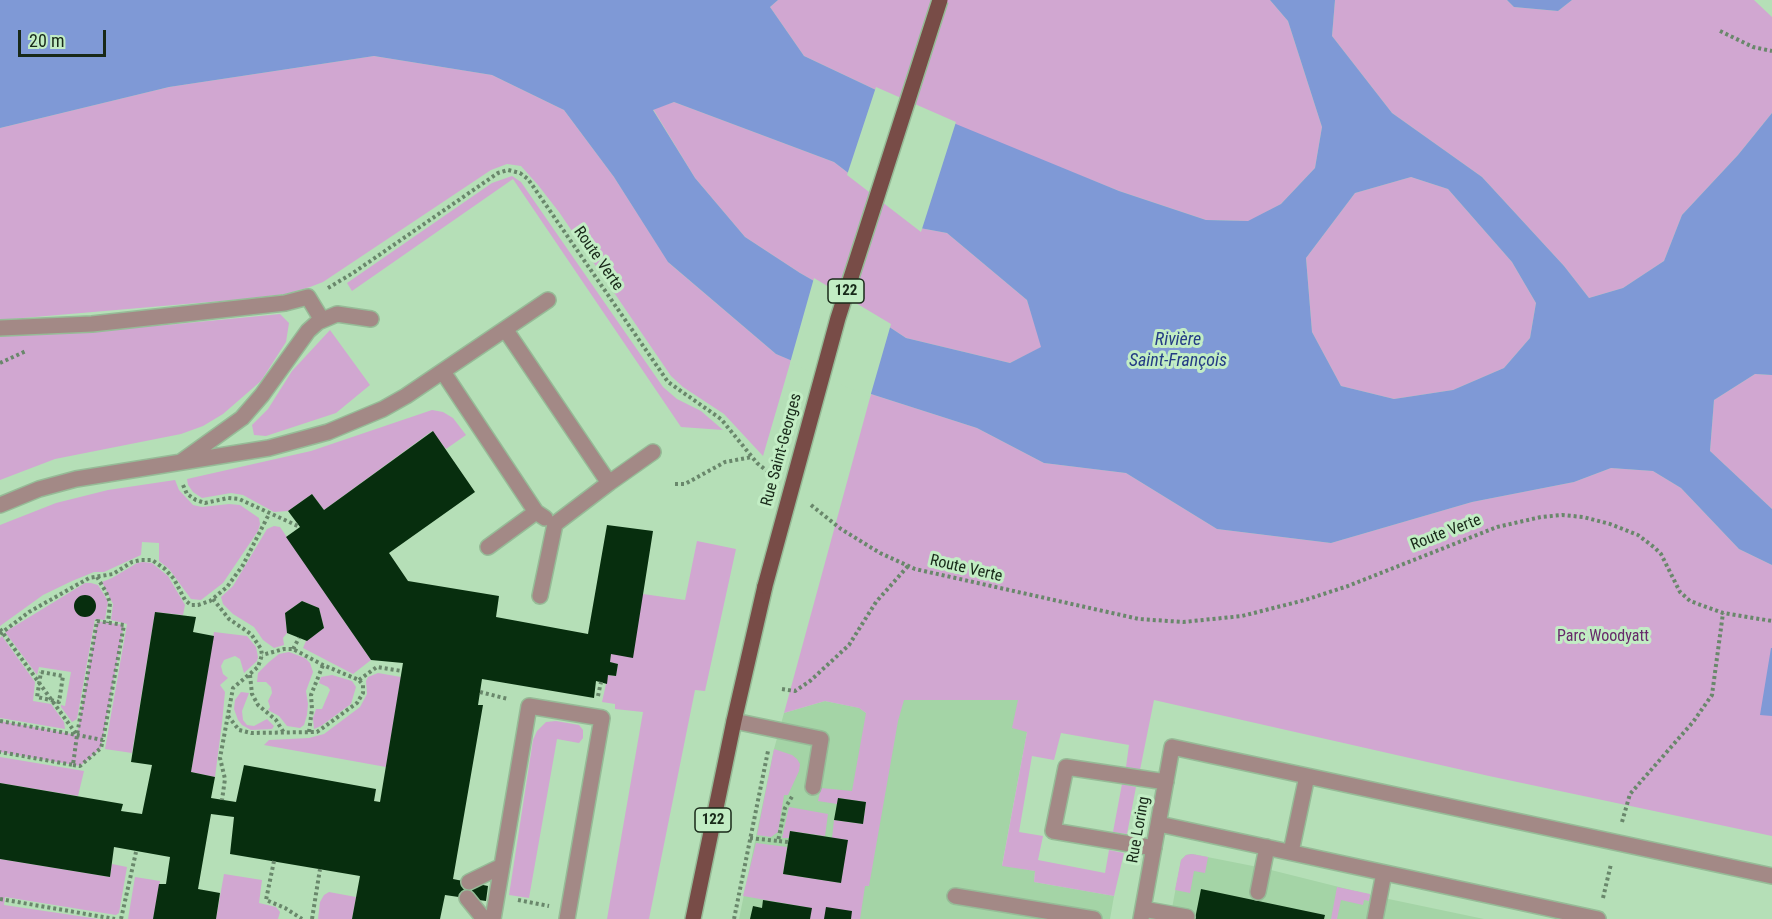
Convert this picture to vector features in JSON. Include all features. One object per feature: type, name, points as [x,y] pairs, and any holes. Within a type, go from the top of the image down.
[{"type":"main road","name":"Rue Saint-Georges","points":[[693,919],[765,585],[832,338],[940,0]]},
{"type":"street","points":[[0,328],[92,324],[285,303],[308,297],[322,320]]},
{"type":"street","points":[[0,505],[39,489],[76,479],[269,448],[328,432],[383,409],[406,396],[548,300]]},
{"type":"street","points":[[178,463],[242,418],[262,395],[308,331],[322,320],[337,314],[371,319]]},
{"type":"street","points":[[505,329],[609,483]]},
{"type":"street","points":[[443,372],[536,513],[555,524]]},
{"type":"street","points":[[540,596],[555,524],[653,452]]},
{"type":"street","points":[[488,547],[536,513]]},
{"type":"street","points":[[493,919],[529,706],[602,718],[567,919]]},
{"type":"street","points":[[734,722],[821,740],[813,787]]},
{"type":"street","name":"Rue Loring","points":[[1142,914],[1172,747],[1307,776]]},
{"type":"street","points":[[1154,848],[1053,831],[1066,767],[1166,782]]},
{"type":"street","points":[[1291,852],[1307,776],[1772,876]]},
{"type":"street","points":[[1159,824],[1384,873],[1546,914],[1598,919]]},
{"type":"street","points":[[1258,892],[1267,847]]},
{"type":"street","points":[[469,882],[502,866]]},
{"type":"street","points":[[1375,919],[1384,873]]},
{"type":"street","points":[[955,896],[1094,919]]},
{"type":"street","points":[[467,898],[484,919]]},
{"type":"street","points":[[1142,914],[1187,917]]},
{"type":"path","points":[[1720,31],[1753,46],[1771,51]]},
{"type":"path","name":"Route Verte","points":[[308,297],[353,273],[498,173],[508,170],[520,173],[528,179],[668,382],[721,419],[752,457],[776,478]]},
{"type":"path","points":[[675,484],[685,484],[710,468],[725,462],[752,457]]},
{"type":"path","points":[[181,481],[187,494],[196,500],[205,503],[217,499],[238,499],[300,527]]},
{"type":"path","name":"Route Verte","points":[[803,500],[860,542],[908,566],[980,585],[1138,619],[1183,622],[1274,609],[1348,586],[1497,527],[1541,517],[1562,515],[1583,517],[1610,524],[1638,536],[1661,554],[1680,592],[1690,601],[1724,613],[1772,621]]},
{"type":"path","points":[[77,735],[1,632],[28,612],[89,578],[113,574],[132,562],[152,560],[165,569],[190,605],[198,605],[213,599],[227,587],[243,565],[269,514]]},
{"type":"path","points":[[782,689],[795,691],[810,681],[849,645],[876,602],[908,566]]},
{"type":"path","points":[[97,577],[110,603],[108,623]]},
{"type":"path","points":[[213,599],[229,619],[251,634],[261,649],[262,655],[258,667],[233,688],[220,758],[225,779],[222,800]]},
{"type":"path","points":[[1625,807],[1630,794],[1693,722],[1712,695],[1724,613]]},
{"type":"path","points":[[0,752],[73,765],[80,766],[101,748],[124,625],[96,621],[73,765]]},
{"type":"path","points":[[293,649],[299,638]]},
{"type":"path","points":[[228,716],[239,730],[251,734],[317,732],[357,703],[363,693],[363,685],[359,680],[293,649],[262,655]]},
{"type":"path","points":[[309,732],[311,695],[323,665]]},
{"type":"path","points":[[359,680],[377,667],[402,671]]},
{"type":"path","points":[[41,672],[63,676],[59,702],[37,697],[39,682],[41,672]]},
{"type":"path","points":[[250,674],[252,694],[258,705],[276,720],[285,734]]},
{"type":"path","points":[[480,692],[492,693]]},
{"type":"path","points":[[0,721],[103,740]]},
{"type":"path","points":[[734,919],[768,749]]},
{"type":"path","points":[[778,841],[785,808],[791,796],[813,787]]},
{"type":"path","points":[[750,838],[788,842]]},
{"type":"path","points":[[121,919],[136,852]]},
{"type":"path","points":[[274,861],[266,900],[302,919]]},
{"type":"path","points":[[312,919],[320,869]]},
{"type":"path","points":[[0,899],[115,919]]},
{"type":"shaded area","points":[[903,700],[1018,700],[1027,732],[1002,865],[1035,871],[1034,882],[1114,896],[1110,919],[739,919],[774,749],[784,713],[825,701],[860,708],[866,713],[897,721]]},
{"type":"shaded area","points":[[1192,854],[1484,919],[1170,919],[1181,860],[1186,855]]},
{"type":"green space","points":[[778,0],[1270,0],[1288,21],[1322,127],[1315,168],[1281,204],[1249,221],[1206,220],[1119,191],[999,143],[895,99],[804,56],[770,7]]},
{"type":"green space","points":[[1335,0],[1507,0],[1514,7],[1558,11],[1572,0],[1754,0],[1772,17],[1772,113],[1738,155],[1682,215],[1664,261],[1623,288],[1589,298],[1564,266],[1482,177],[1392,113],[1332,36]]},
{"type":"green space","points":[[374,56],[492,75],[564,110],[614,177],[669,263],[776,354],[791,360],[763,456],[724,414],[683,387],[671,376],[559,212],[521,166],[507,164],[491,170],[323,282],[310,287],[285,294],[244,299],[0,320],[0,128],[169,87]]},
{"type":"green space","points":[[674,102],[834,162],[920,228],[947,233],[1027,300],[1042,347],[1010,363],[906,338],[745,237],[695,178],[653,109]]},
{"type":"green space","points":[[512,176],[521,182],[663,387],[677,399],[701,411],[723,430],[681,427],[513,179],[352,291],[347,283],[492,183]]},
{"type":"green space","points":[[1411,177],[1448,189],[1512,262],[1536,303],[1530,338],[1504,368],[1453,390],[1394,399],[1341,386],[1312,332],[1306,258],[1355,193]]},
{"type":"green space","points":[[280,314],[289,323],[286,342],[261,381],[223,414],[203,426],[181,434],[55,459],[0,480],[0,334],[167,325]]},
{"type":"green space","points":[[330,330],[370,385],[336,413],[266,436],[254,435],[252,425],[268,409],[292,371]]},
{"type":"green space","points":[[1755,374],[1772,375],[1772,509],[1710,451],[1714,400]]},
{"type":"green space","name":"Parc Woodyatt","points":[[871,394],[977,428],[1044,463],[1126,473],[1217,529],[1331,543],[1472,502],[1574,482],[1611,468],[1653,471],[1681,488],[1739,549],[1772,565],[1772,836],[1489,776],[1154,700],[1140,770],[1126,767],[1129,745],[1061,733],[1054,760],[1032,756],[1019,832],[1043,836],[1038,860],[1105,873],[1109,850],[1124,853],[1114,896],[1034,882],[1035,871],[1002,866],[1027,732],[1012,728],[1018,700],[904,700],[898,721],[869,886],[865,886],[860,919],[810,919],[811,908],[743,896],[756,843],[787,847],[783,874],[841,883],[847,840],[832,838],[834,820],[863,824],[866,802],[838,798],[837,804],[818,801],[821,788],[852,791],[866,713],[859,708],[825,701],[784,713]]},
{"type":"green space","points":[[432,410],[443,412],[453,418],[466,435],[446,449],[432,431],[324,510],[312,494],[288,511],[274,512],[243,495],[231,493],[202,498],[188,485],[187,479],[311,451]]},
{"type":"green space","points":[[175,480],[179,490],[193,505],[202,507],[240,505],[259,518],[258,531],[223,583],[201,600],[191,599],[169,569],[159,561],[159,543],[142,542],[141,555],[104,572],[94,572],[43,595],[0,626],[0,525],[56,503],[108,490]]},
{"type":"green space","points":[[274,526],[280,527],[371,660],[353,674],[303,648],[306,641],[324,628],[319,608],[302,601],[285,613],[287,633],[283,638],[284,645],[274,648],[263,640],[254,627],[233,614],[223,604],[221,597],[233,586],[267,529]]},
{"type":"green space","points":[[697,541],[736,549],[705,691],[695,690],[649,919],[607,919],[643,712],[615,709],[615,704],[602,702],[608,675],[616,676],[618,664],[610,662],[611,654],[643,594],[685,600]]},
{"type":"green space","points":[[143,562],[152,563],[168,576],[185,605],[183,615],[155,612],[132,753],[105,749],[127,624],[111,620],[113,604],[102,582]]},
{"type":"green space","points":[[85,583],[98,585],[108,601],[105,620],[95,619],[77,719],[72,722],[61,707],[61,705],[65,706],[71,672],[39,667],[37,675],[5,632]]},
{"type":"green space","points":[[97,621],[124,625],[101,748],[80,766],[0,752],[0,721],[77,735]]},
{"type":"green space","points":[[214,632],[247,636],[256,647],[258,657],[257,661],[244,673],[240,659],[235,656],[224,660],[221,666],[223,674],[228,678],[220,685],[225,692],[215,777],[191,772]]},
{"type":"green space","points":[[2,636],[35,682],[33,701],[51,704],[64,722],[65,729],[0,718],[0,638]]},
{"type":"green space","points":[[289,652],[305,658],[310,663],[313,672],[306,691],[307,715],[304,725],[300,728],[287,726],[279,716],[268,710],[271,687],[266,682],[257,682],[258,673],[269,662],[279,654]]},
{"type":"green space","points":[[378,673],[401,677],[386,767],[264,745],[269,740],[309,738],[324,734],[360,707],[367,694],[368,677]]},
{"type":"green space","points":[[332,675],[352,681],[356,687],[351,704],[314,729],[313,718],[316,709],[322,709],[330,690],[319,683],[321,677]]},
{"type":"green space","points":[[241,692],[249,693],[242,711],[243,720],[247,725],[254,726],[267,719],[274,726],[272,729],[251,730],[242,725],[234,709],[235,700]]},
{"type":"green space","points":[[556,721],[579,725],[583,730],[583,738],[579,743],[557,739],[529,898],[509,895],[533,740],[537,731],[546,722]]},
{"type":"green space","points":[[774,749],[792,755],[800,764],[788,795],[784,795],[778,832],[771,837],[757,835]]},
{"type":"green space","points":[[0,757],[84,771],[78,796],[0,783]]},
{"type":"green space","points":[[1122,784],[1136,787],[1127,834],[1113,832]]},
{"type":"green space","points":[[789,807],[828,814],[825,836],[790,831],[789,838],[782,838]]},
{"type":"green space","points":[[1186,855],[1208,857],[1205,873],[1194,871],[1190,893],[1175,890],[1181,860]]},
{"type":"green space","points":[[0,859],[110,877],[112,864],[127,867],[119,913],[116,915],[5,897],[4,905],[99,919],[0,919]]},
{"type":"green space","points":[[224,874],[262,880],[259,903],[276,907],[280,912],[278,919],[216,919]]},
{"type":"green space","points":[[135,877],[160,881],[153,919],[128,919]]},
{"type":"green space","points":[[1337,887],[1370,894],[1369,901],[1364,900],[1363,905],[1341,900],[1337,919],[1331,919]]},
{"type":"green space","points":[[329,892],[356,897],[352,919],[318,919],[320,902]]},
{"type":"water","name":"Rivière Saint-François","points":[[0,0],[778,0],[770,7],[804,56],[895,99],[1119,191],[1206,220],[1248,221],[1281,204],[1315,168],[1322,127],[1288,21],[1270,0],[1335,0],[1332,36],[1392,113],[1482,177],[1564,266],[1589,298],[1623,288],[1664,261],[1682,215],[1738,155],[1772,113],[1772,375],[1755,374],[1714,400],[1710,451],[1772,509],[1772,565],[1739,549],[1681,488],[1653,471],[1611,468],[1574,482],[1472,502],[1331,543],[1217,529],[1126,473],[1044,463],[977,428],[871,394],[776,354],[668,262],[614,177],[564,110],[492,75],[374,56],[169,87],[0,128]],"holes":[[[674,102],[834,162],[920,228],[947,233],[1027,300],[1041,347],[1010,363],[906,338],[745,237],[695,178],[653,110]],[[1411,177],[1448,189],[1512,262],[1536,303],[1530,338],[1504,368],[1453,390],[1394,399],[1341,386],[1312,332],[1306,258],[1355,193]]]},
{"type":"water","points":[[1507,0],[1572,0],[1558,11],[1514,7]]},
{"type":"water","points":[[1772,648],[1772,716],[1760,715]]},
{"type":"pier","points":[[876,87],[956,122],[921,232],[847,175]]},
{"type":"pier","points":[[814,278],[891,324],[870,397],[790,363]]},
{"type":"building","points":[[433,431],[475,492],[389,553],[408,581],[499,596],[496,617],[588,634],[607,525],[653,531],[633,658],[611,654],[610,662],[618,664],[616,676],[608,675],[607,684],[596,681],[594,698],[482,679],[478,705],[483,705],[453,879],[488,886],[486,901],[445,895],[440,919],[352,919],[360,876],[230,854],[234,817],[211,814],[198,889],[220,893],[216,919],[153,919],[159,884],[166,884],[170,857],[114,847],[110,877],[0,859],[0,783],[123,804],[121,811],[142,814],[152,765],[131,762],[155,612],[196,617],[193,632],[214,636],[191,772],[215,777],[211,798],[236,802],[244,765],[376,789],[374,801],[380,802],[403,663],[371,660],[286,537],[300,527],[288,511],[312,494],[324,510]]},
{"type":"building","points":[[85,595],[93,598],[96,606],[93,614],[85,617],[77,614],[74,606],[77,598]]},
{"type":"building","points":[[302,601],[319,608],[324,628],[307,641],[287,633],[285,613]]},
{"type":"building","points":[[838,798],[866,802],[863,824],[834,820]]},
{"type":"building","points":[[790,831],[848,840],[841,883],[783,874]]},
{"type":"building","points":[[1201,889],[1325,915],[1324,919],[1195,919]]},
{"type":"building","points":[[763,900],[812,908],[810,919],[750,919],[753,906],[762,908]]},
{"type":"building","points":[[826,907],[852,911],[851,919],[824,919]]}]
